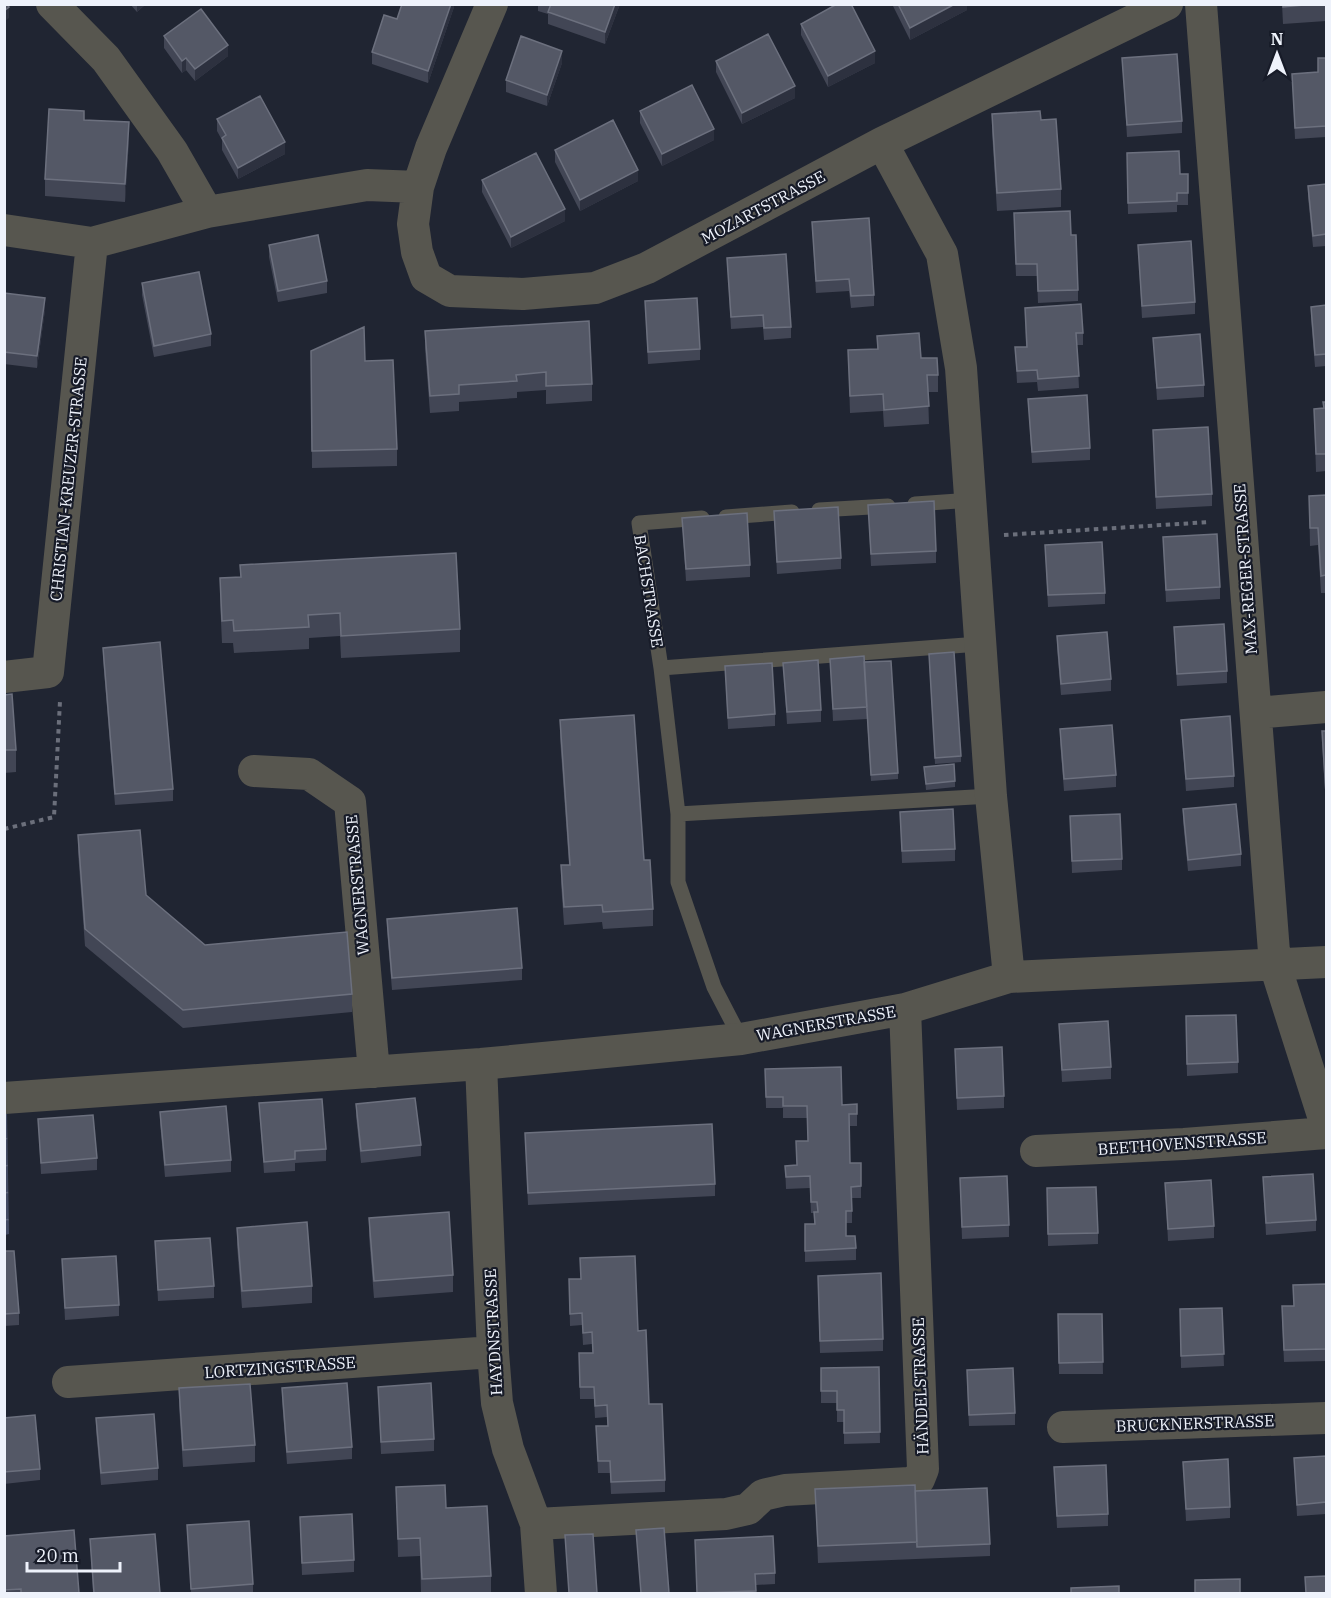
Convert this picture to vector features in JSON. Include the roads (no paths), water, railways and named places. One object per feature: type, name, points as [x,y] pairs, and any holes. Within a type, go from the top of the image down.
[{"type":"street","points":[[52,4],[106,59],[172,151],[207,212]]},
{"type":"street","name":"MOZARTSTRASSE","points":[[492,4],[431,147],[418,187],[413,224],[417,252],[426,277],[450,291],[523,294],[596,288],[647,268],[882,143],[1167,4]]},
{"type":"street","name":"MAX-REGER-STRASSE","points":[[1201,4],[1275,965],[1326,1125]]},
{"type":"street","points":[[882,143],[942,254],[961,368],[972,500],[979,644],[1009,977]]},
{"type":"street","points":[[4,230],[92,243],[207,212],[367,184],[418,187]]},
{"type":"street","name":"CHRISTIAN-KREUZER-STRASSE","points":[[4,677],[48,672],[92,243]]},
{"type":"street","points":[[1256,713],[1326,707]]},
{"type":"street","name":"WAGNERSTRASSE","points":[[254,771],[309,774],[350,802],[374,1072]]},
{"type":"street","name":"WAGNERSTRASSE","points":[[4,1098],[481,1064],[741,1038],[905,1009],[1009,977],[1326,962]]},
{"type":"street","name":"HÄNDELSTRASSE","points":[[536,1524],[726,1514],[748,1509],[763,1495],[785,1490],[909,1484],[919,1479],[923,1469],[905,1009]]},
{"type":"street","name":"HAYDNSTRASSE","points":[[481,1064],[497,1403],[508,1449],[536,1524],[541,1593]]},
{"type":"street","name":"BEETHOVENSTRASSE","points":[[1036,1151],[1184,1144],[1326,1133]]},
{"type":"street","name":"LORTZINGSTRASSE","points":[[68,1382],[493,1352]]},
{"type":"street","name":"BRUCKNERSTRASSE","points":[[1063,1427],[1326,1418]]},
{"type":"lane","name":"BACHSTRASSE","points":[[741,1038],[714,987],[678,882],[678,814],[661,668],[639,523],[972,500]]},
{"type":"lane","name":"BACHSTRASSE","points":[[661,668],[979,644]]},
{"type":"lane","points":[[678,814],[991,796]]}]
